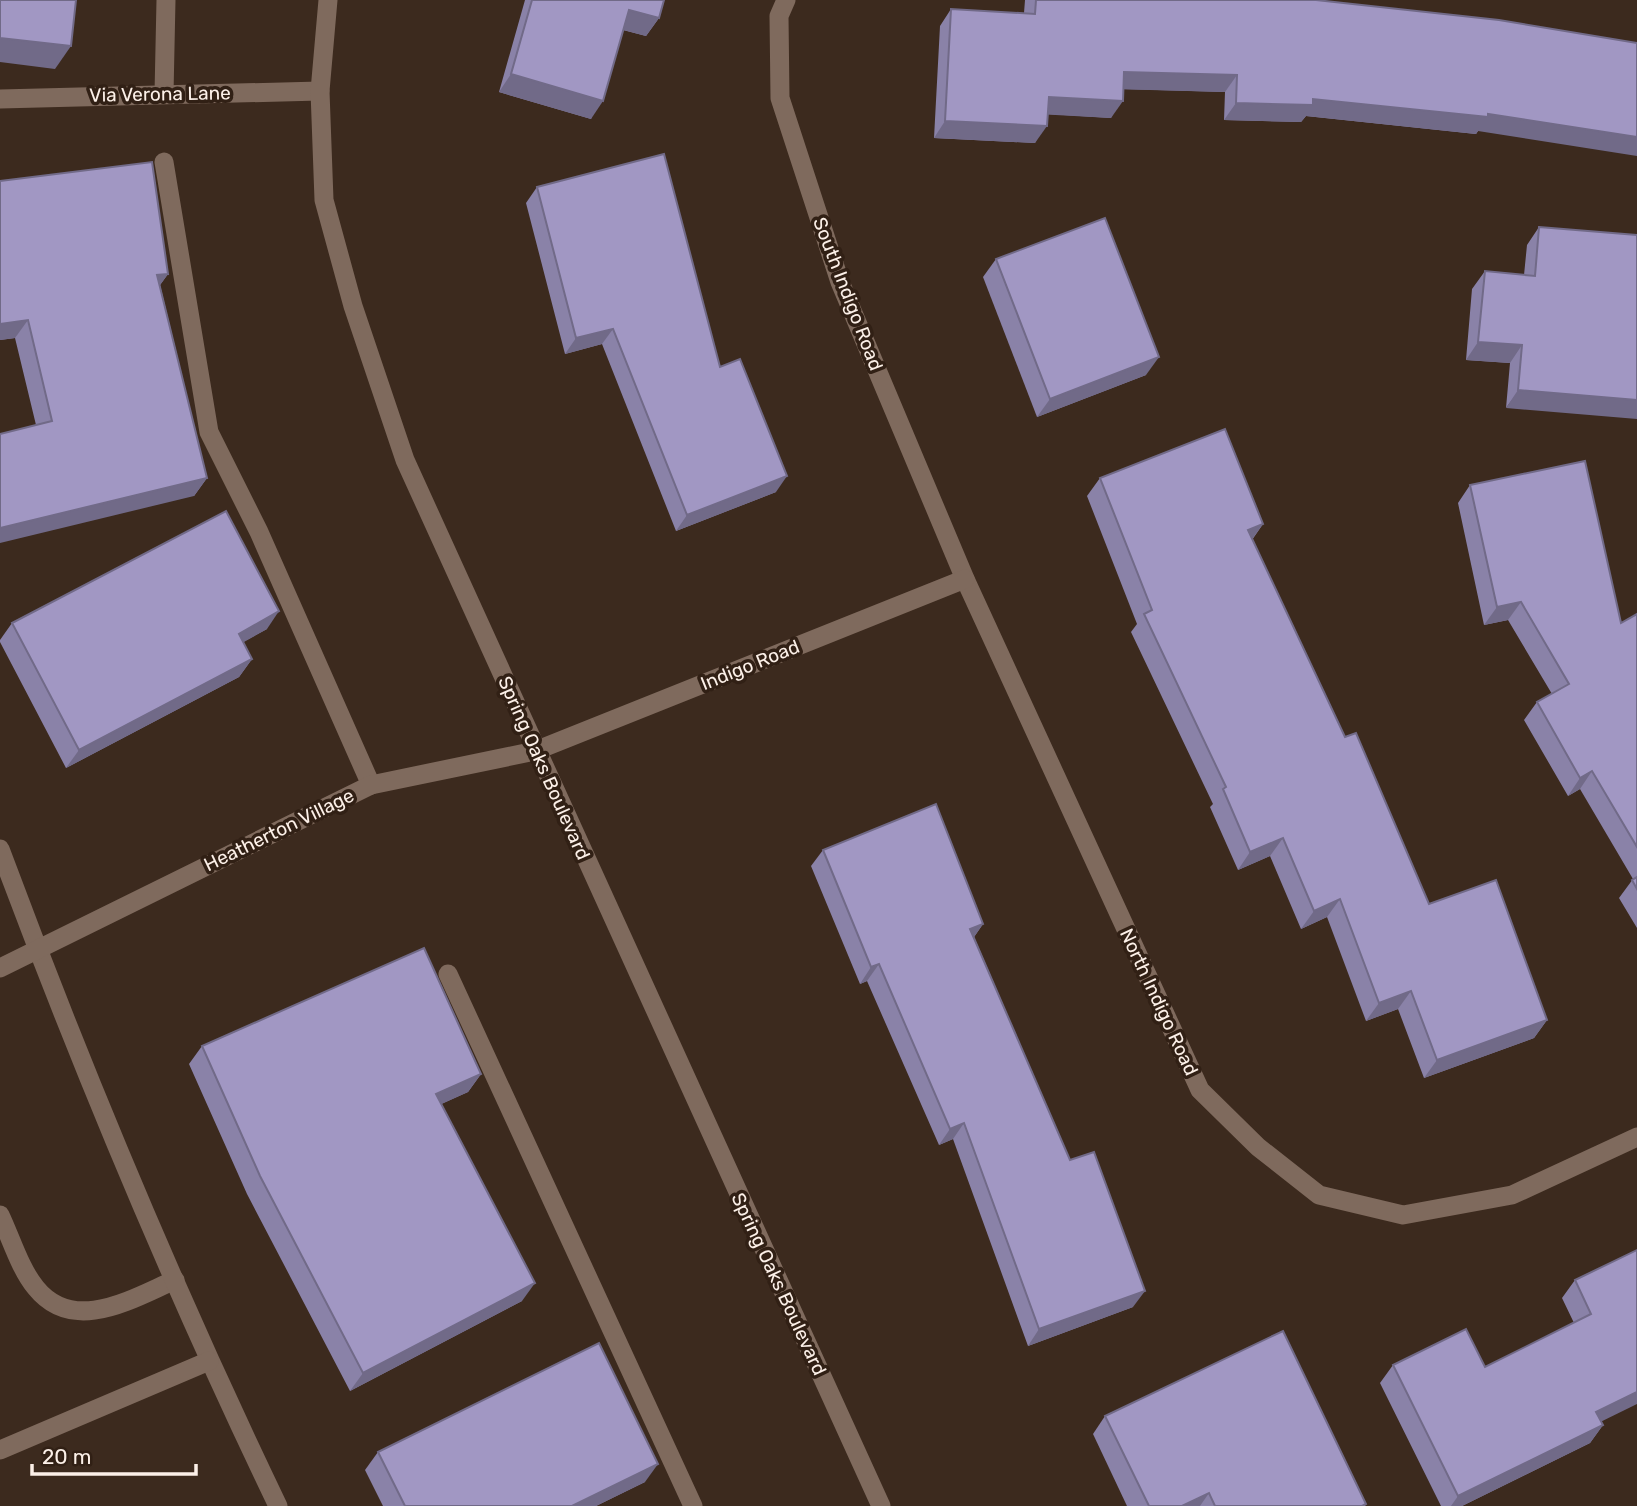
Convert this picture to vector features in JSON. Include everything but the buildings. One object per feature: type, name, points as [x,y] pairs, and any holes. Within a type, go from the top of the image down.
[{"type":"street","points":[[164,94],[166,0]]},
{"type":"street","name":"Spring Oaks Boulevard","points":[[328,0],[320,90],[324,200],[353,306],[405,460],[535,751],[881,1506]]},
{"type":"street","name":"South Indigo Road","points":[[786,0],[779,16],[780,98],[840,282],[965,579]]},
{"type":"street","name":"Via Verona Lane","points":[[0,99],[320,90]]},
{"type":"street","points":[[164,162],[209,432],[259,532],[371,785]]},
{"type":"street","name":"Indigo Road","points":[[535,751],[965,579]]},
{"type":"street","name":"North Indigo Road","points":[[965,579],[1200,1090],[1258,1147],[1319,1195],[1402,1216],[1512,1195],[1637,1137]]},
{"type":"street","name":"Heatherton Village","points":[[0,968],[371,785],[535,751]]},
{"type":"street","points":[[0,849],[38,951],[209,1362],[278,1506]]},
{"type":"street","points":[[448,974],[693,1506]]},
{"type":"street","points":[[0,1215],[35,1288],[52,1303],[78,1312],[104,1310],[175,1280]]},
{"type":"street","points":[[0,1450],[209,1362]]}]
